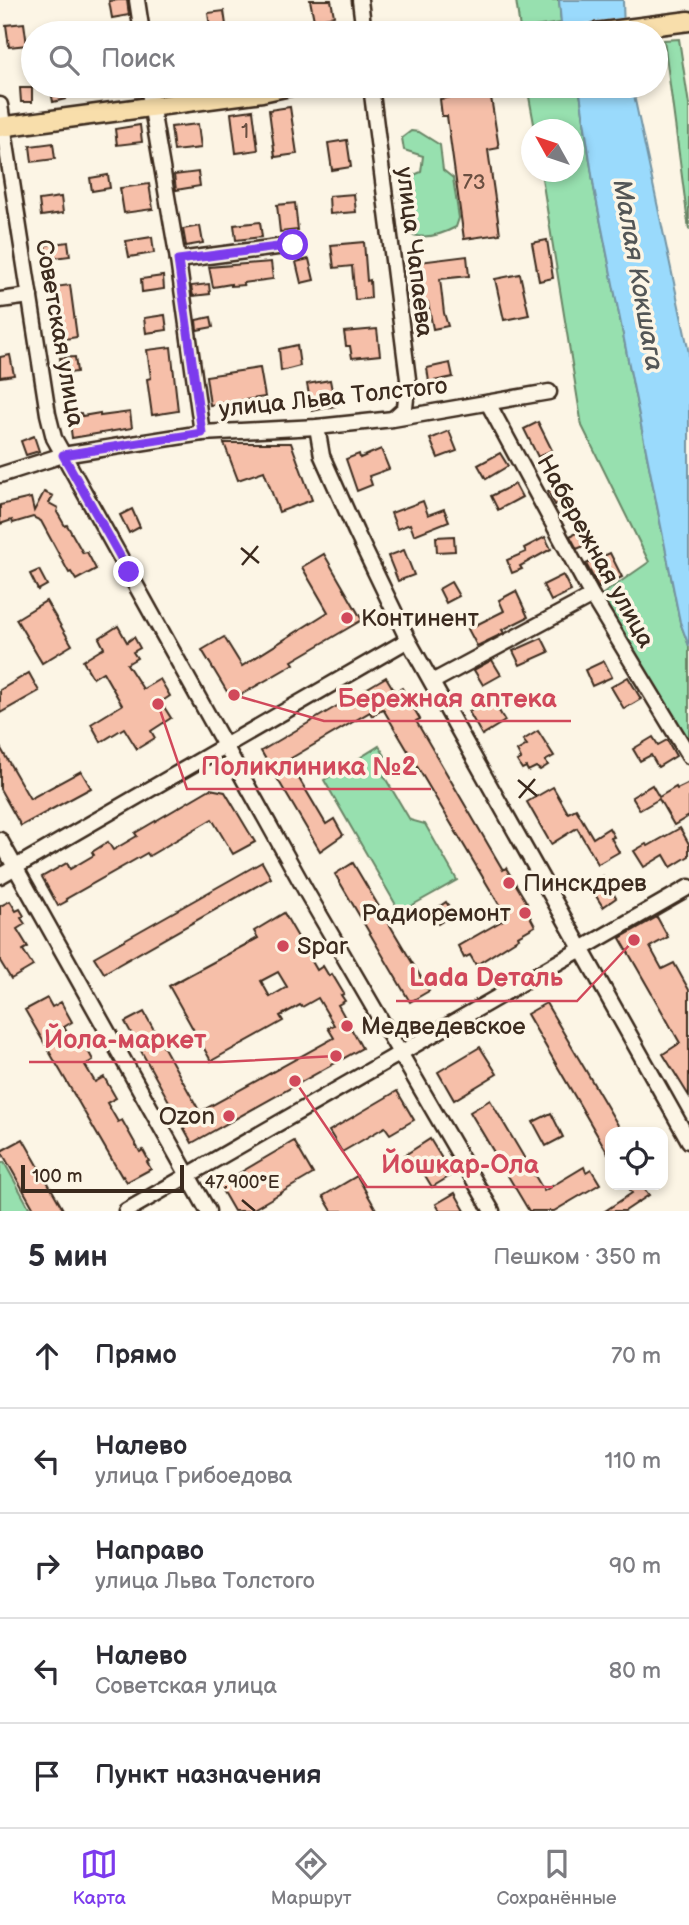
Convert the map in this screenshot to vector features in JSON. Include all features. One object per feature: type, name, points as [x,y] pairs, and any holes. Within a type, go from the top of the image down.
[{"type":"main road","points":[[668,24],[689,21]]},
{"type":"main road","points":[[1,127],[210,98]]},
{"type":"street","points":[[137,0],[140,21]]},
{"type":"street","points":[[359,0],[362,21]]},
{"type":"street","points":[[149,98],[178,260],[202,433]]},
{"type":"street","name":"улица Чапаева","points":[[373,98],[408,379],[405,408],[393,419]]},
{"type":"street","name":"Советская улица","points":[[0,105],[1,127],[54,438],[226,743],[307,893],[492,1211]]},
{"type":"street","points":[[178,260],[293,245]]},
{"type":"street","points":[[0,300],[30,296]]},
{"type":"street","name":"улица Льва Толстого","points":[[0,475],[63,455],[202,433],[317,427],[393,419],[549,392]]},
{"type":"street","name":"Набережная улица","points":[[488,403],[592,596],[689,756]]},
{"type":"street","points":[[317,427],[322,456],[408,640],[689,1141]]},
{"type":"street","points":[[432,682],[592,596]]},
{"type":"street","points":[[0,876],[408,640]]},
{"type":"street","points":[[0,840],[208,1211]]},
{"type":"street","points":[[126,1211],[689,887]]},
{"type":"green space","points":[[516,0],[559,0],[561,21],[519,21]]},
{"type":"green space","points":[[679,39],[689,105],[689,230],[668,70],[668,40]]},
{"type":"green space","points":[[529,98],[581,98],[584,119],[533,119]]},
{"type":"green space","points":[[584,120],[594,188],[680,622],[689,646],[689,751],[597,598],[649,562],[582,426],[543,182],[584,182]]},
{"type":"green space","points":[[411,131],[419,132],[440,145],[443,170],[453,178],[459,218],[456,227],[438,234],[418,236],[406,232],[400,192],[407,178],[421,172],[423,156],[404,150],[402,138]]},
{"type":"green space","points":[[379,746],[392,767],[384,776],[410,820],[425,824],[457,880],[400,912],[324,780]]},
{"type":"green space","points":[[4,1162],[31,1211],[0,1211],[0,1164]]},
{"type":"water","points":[[559,0],[623,0],[624,21],[561,21]]},
{"type":"water","name":"Малая Кокшага","points":[[581,98],[635,98],[689,353],[689,646],[680,622],[594,188]]},
{"type":"pier","points":[[628,17],[628,21],[597,21]]},
{"type":"building","points":[[127,0],[129,15],[112,18],[109,1]]},
{"type":"building","points":[[310,0],[331,0],[334,16],[314,20]]},
{"type":"building","points":[[224,11],[225,21],[209,21],[208,13]]},
{"type":"building","points":[[21,23],[21,46],[9,47],[6,25]]},
{"type":"building","points":[[20,88],[21,98],[32,98],[32,102],[21,102]]},
{"type":"building","points":[[52,98],[66,98],[66,99],[53,102]]},
{"type":"building","points":[[491,98],[499,148],[488,150],[500,234],[464,239],[447,116],[442,116],[440,99]]},
{"type":"building","points":[[290,107],[297,154],[275,157],[269,110]]},
{"type":"building","points":[[253,110],[258,150],[236,153],[231,113]]},
{"type":"building","points":[[198,124],[201,148],[174,151],[171,127]]},
{"type":"building","points":[[140,125],[142,142],[117,145],[115,129]]},
{"type":"building","points":[[347,140],[351,167],[332,170],[328,143]]},
{"type":"building","points":[[53,143],[55,159],[32,162],[30,146]]},
{"type":"building","points":[[198,172],[200,186],[176,190],[174,175]]},
{"type":"building","points":[[108,175],[110,188],[92,191],[90,178]]},
{"type":"building","points":[[149,184],[153,209],[124,213],[120,188]]},
{"type":"building","points":[[354,194],[356,212],[330,214],[329,196]]},
{"type":"building","points":[[61,197],[63,213],[41,216],[39,200]]},
{"type":"building","points":[[295,203],[298,230],[280,232],[277,205]]},
{"type":"building","points":[[260,222],[262,237],[236,240],[234,225]]},
{"type":"building","points":[[200,226],[203,243],[186,246],[183,229]]},
{"type":"building","points":[[152,237],[154,253],[129,257],[126,241]]},
{"type":"building","points":[[547,240],[553,278],[539,281],[532,243]]},
{"type":"building","points":[[68,242],[70,256],[47,259],[45,245]]},
{"type":"building","points":[[364,242],[371,298],[355,300],[352,266],[334,268],[331,245]]},
{"type":"building","points":[[467,256],[469,276],[440,279],[448,326],[433,329],[428,302],[419,303],[418,286],[422,286],[419,262]]},
{"type":"building","points":[[309,259],[314,280],[301,283],[296,262]]},
{"type":"building","points":[[271,262],[273,279],[243,283],[244,285],[213,287],[209,267]]},
{"type":"building","points":[[520,274],[529,315],[504,320],[495,279]]},
{"type":"building","points":[[163,276],[164,289],[142,292],[141,279]]},
{"type":"building","points":[[209,284],[210,294],[193,296],[191,286]]},
{"type":"building","points":[[70,285],[77,337],[59,340],[54,287]]},
{"type":"building","points":[[165,315],[167,330],[146,333],[144,318]]},
{"type":"building","points":[[211,317],[213,327],[197,330],[196,320]]},
{"type":"building","points":[[377,329],[380,355],[352,358],[350,346],[346,346],[344,332]]},
{"type":"building","points":[[297,345],[300,366],[281,371],[279,349]]},
{"type":"building","points":[[171,347],[178,411],[152,415],[147,379],[151,378],[147,350]]},
{"type":"building","points":[[10,355],[14,375],[0,377],[0,357]]},
{"type":"building","points":[[75,357],[77,372],[62,374],[60,358]]},
{"type":"building","points":[[450,363],[453,377],[429,382],[427,368]]},
{"type":"building","points":[[260,368],[265,397],[210,405],[206,376]]},
{"type":"building","points":[[330,380],[335,406],[312,411],[307,384]]},
{"type":"building","points":[[130,412],[132,428],[72,438],[69,414],[81,413],[82,416],[100,413],[100,416]]},
{"type":"building","points":[[538,422],[552,450],[538,457],[524,429]]},
{"type":"building","points":[[449,431],[457,451],[438,458],[430,439]]},
{"type":"building","points":[[34,436],[39,451],[26,455],[21,441]]},
{"type":"building","points":[[224,443],[291,443],[312,500],[279,512],[264,471],[238,480]]},
{"type":"building","points":[[381,449],[389,469],[369,476],[372,485],[357,491],[346,459],[359,454],[360,458]]},
{"type":"building","points":[[500,453],[508,466],[486,479],[478,465]]},
{"type":"building","points":[[566,483],[572,496],[555,505],[548,491]]},
{"type":"building","points":[[515,484],[522,497],[498,510],[491,496]]},
{"type":"building","points":[[44,492],[53,496],[49,503],[58,508],[57,512],[65,526],[67,525],[83,553],[87,552],[96,569],[76,580],[71,572],[69,573],[41,521],[33,517],[0,524],[0,505],[31,498],[34,511]]},
{"type":"building","points":[[423,501],[428,515],[444,509],[449,521],[414,535],[410,524],[397,529],[391,513]]},
{"type":"building","points":[[132,509],[140,527],[129,533],[120,515]]},
{"type":"building","points":[[588,527],[595,541],[577,549],[570,536]]},
{"type":"building","points":[[454,536],[455,551],[437,552],[436,537]]},
{"type":"building","points":[[545,537],[551,549],[512,573],[507,560],[526,552],[524,548]]},
{"type":"building","points":[[404,550],[414,575],[398,581],[388,556]]},
{"type":"building","points":[[610,553],[622,577],[599,588],[586,564]]},
{"type":"building","points":[[324,554],[362,620],[232,700],[202,650],[224,637],[242,666],[328,612],[302,567]]},
{"type":"building","points":[[39,570],[47,585],[38,590],[30,574]]},
{"type":"building","points":[[563,575],[571,591],[551,601],[543,585]]},
{"type":"building","points":[[451,582],[459,596],[446,603],[439,589]]},
{"type":"building","points":[[516,591],[528,617],[477,646],[468,629],[504,611],[499,600]]},
{"type":"building","points":[[46,601],[72,645],[42,663],[16,619]]},
{"type":"building","points":[[118,626],[127,642],[134,637],[140,648],[133,652],[137,658],[127,664],[143,689],[160,679],[170,696],[161,702],[171,718],[151,731],[155,738],[137,749],[124,728],[101,742],[91,724],[122,705],[103,672],[93,678],[83,661],[104,648],[99,638]]},
{"type":"building","points":[[542,638],[549,652],[520,665],[513,651]]},
{"type":"building","points":[[492,660],[501,675],[483,685],[474,670]]},
{"type":"building","points":[[604,661],[612,677],[592,686],[585,670]]},
{"type":"building","points":[[29,673],[39,691],[0,713],[0,690]]},
{"type":"building","points":[[386,677],[395,692],[402,688],[420,719],[416,721],[503,870],[506,868],[527,903],[524,905],[535,926],[476,965],[470,955],[464,958],[458,946],[507,918],[383,709],[372,716],[370,712],[288,760],[326,824],[334,819],[343,835],[320,851],[261,751]]},
{"type":"building","points":[[628,677],[641,699],[624,709],[611,687]]},
{"type":"building","points":[[492,699],[505,721],[482,735],[469,712]]},
{"type":"building","points":[[538,731],[554,756],[545,761],[548,765],[540,770],[536,767],[528,771],[526,767],[522,769],[517,761],[521,759],[517,751],[527,745],[523,740]]},
{"type":"building","points":[[653,737],[658,745],[667,740],[676,756],[658,767],[651,755],[640,761],[633,749]]},
{"type":"building","points":[[0,747],[30,799],[81,771],[91,788],[21,826],[0,789]]},
{"type":"building","points":[[689,783],[689,816],[674,825],[659,799],[640,810],[632,797],[652,785],[659,797]]},
{"type":"building","points":[[553,787],[568,813],[576,809],[593,838],[609,828],[619,852],[598,864],[577,828],[551,844],[527,802]]},
{"type":"building","points":[[210,789],[225,792],[255,842],[233,854],[212,819],[149,856],[147,853],[58,906],[42,877],[67,863],[70,869],[94,855],[92,852],[108,842],[113,850],[137,836],[135,833]]},
{"type":"building","points":[[680,828],[689,844],[689,856],[671,867],[664,855],[644,867],[634,851]]},
{"type":"building","points":[[262,862],[271,878],[104,973],[94,957]]},
{"type":"building","points":[[353,863],[429,991],[410,1002],[335,874]]},
{"type":"building","points":[[603,876],[616,898],[603,907],[589,885]]},
{"type":"building","points":[[10,901],[16,911],[20,909],[24,916],[21,918],[25,924],[17,929],[28,947],[23,950],[33,966],[11,979],[0,961],[0,906]]},
{"type":"building","points":[[446,902],[454,914],[438,924],[430,913]]},
{"type":"building","points":[[284,913],[317,970],[323,966],[329,976],[332,974],[344,994],[341,995],[345,1001],[338,1005],[362,1048],[192,1143],[125,1022],[144,1012],[200,1112],[334,1038],[328,1028],[334,1025],[318,998],[280,1016],[283,1021],[211,1061],[169,986],[258,938],[254,931]],"holes":[[[278,972],[287,987],[270,997],[261,981]]]},
{"type":"building","points":[[657,917],[668,937],[650,947],[662,969],[674,963],[689,990],[689,1096],[663,1054],[680,1043],[620,938]]},
{"type":"building","points":[[47,998],[52,1007],[61,1002],[72,1022],[64,1027],[74,1045],[82,1040],[93,1060],[85,1065],[95,1082],[104,1077],[116,1098],[107,1103],[118,1122],[122,1120],[140,1152],[143,1150],[149,1161],[147,1162],[151,1169],[127,1182],[25,1010]]},
{"type":"building","points":[[546,1003],[619,1127],[605,1127],[605,1148],[527,1014]]},
{"type":"building","points":[[480,1047],[497,1074],[454,1100],[438,1072]]},
{"type":"building","points":[[397,1091],[414,1120],[390,1134],[385,1127],[342,1152],[329,1131]]},
{"type":"building","points":[[490,1100],[544,1191],[584,1167],[586,1172],[591,1169],[600,1184],[554,1211],[529,1211],[470,1112]]},
{"type":"building","points":[[551,1113],[563,1137],[546,1146],[533,1122]]},
{"type":"building","points":[[23,1139],[64,1211],[35,1211],[1,1151]]},
{"type":"building","points":[[430,1139],[452,1175],[432,1187],[418,1164],[412,1168],[405,1155]]},
{"type":"building","points":[[294,1141],[313,1174],[250,1211],[234,1211],[219,1185]]},
{"type":"building","points":[[357,1176],[377,1211],[332,1211],[323,1196]]},
{"type":"building","points":[[630,1190],[645,1190],[649,1195],[625,1211],[605,1211],[632,1193]]},
{"type":"building","points":[[455,1193],[465,1211],[440,1211],[436,1204]]},
{"type":"place","name":"Континент","points":[[347,618]]},
{"type":"place","name":"Бережная аптека","points":[[234,695]]},
{"type":"place","name":"Поликлиника №2","points":[[158,704]]},
{"type":"place","name":"Пинскдрев","points":[[509,883]]},
{"type":"place","name":"Радиоремонт","points":[[525,913]]},
{"type":"place","name":"Lada Dеталь","points":[[634,940]]},
{"type":"place","name":"Spar","points":[[283,946]]},
{"type":"place","name":"Медведевское","points":[[347,1026]]},
{"type":"place","name":"Йола-маркет","points":[[336,1056]]},
{"type":"place","name":"Йошкар-Ола","points":[[295,1081]]},
{"type":"place","name":"Ozon","points":[[229,1116]]},
{"type":"route","points":[[129,572],[63,455],[202,433],[178,260],[293,245]]}]
